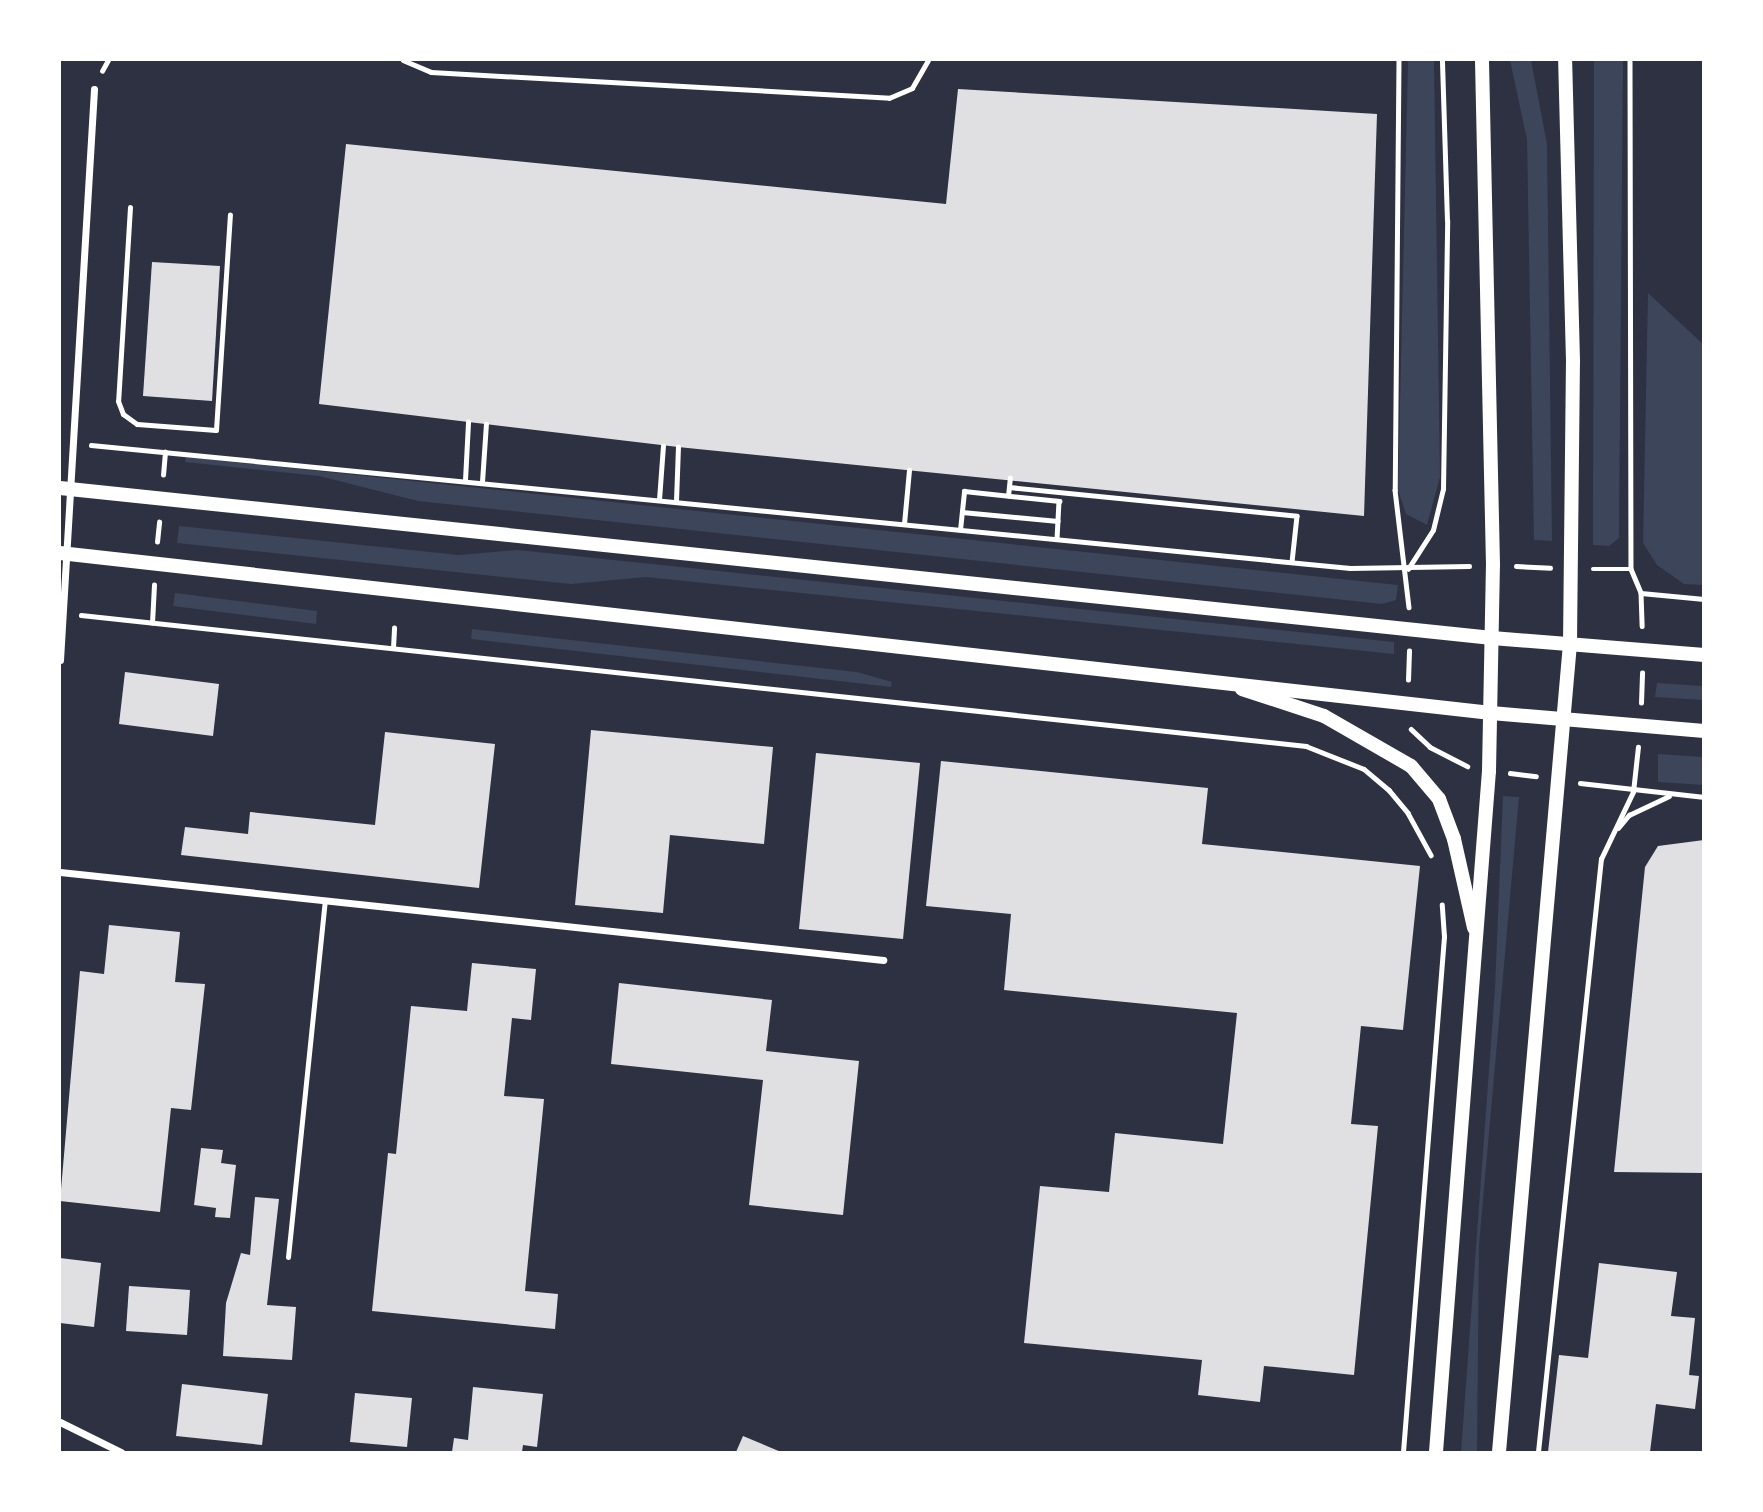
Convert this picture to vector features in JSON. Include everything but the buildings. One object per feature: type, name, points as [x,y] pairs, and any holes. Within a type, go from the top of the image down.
[{"type":"main road","points":[[1436,1452],[1478,945],[1491,713],[1493,565],[1482,60]]},
{"type":"main road","points":[[1499,1452],[1570,644],[1573,362],[1565,60]]},
{"type":"main road","points":[[66,488],[1492,638],[1703,655]]},
{"type":"main road","points":[[64,554],[1214,680],[1491,713],[1703,731]]},
{"type":"main road","points":[[1214,680],[1324,716],[1411,766],[1439,799],[1454,839],[1478,945]]},
{"type":"street","points":[[60,660],[65,614],[66,488],[94,89]]},
{"type":"street","points":[[60,872],[883,960]]},
{"type":"street","points":[[60,1422],[121,1452]]},
{"type":"lane","points":[[130,207],[118,401],[123,414],[137,424],[216,430],[230,214]]},
{"type":"lane","points":[[288,1257],[325,900]]},
{"type":"path","points":[[402,60],[431,72],[890,98],[912,88],[928,60]]},
{"type":"path","points":[[1399,60],[1395,490],[1408,569]]},
{"type":"path","points":[[1408,569],[1433,530],[1443,489],[1447,221],[1442,60]]},
{"type":"path","points":[[1538,1452],[1601,859],[1633,792],[1640,727],[1641,593],[1631,569],[1630,60]]},
{"type":"path","points":[[465,480],[468,422]]},
{"type":"path","points":[[482,482],[486,424]]},
{"type":"path","points":[[71,443],[1292,562],[1408,569],[1493,565],[1631,569]]},
{"type":"path","points":[[659,500],[663,446]]},
{"type":"path","points":[[676,501],[678,447]]},
{"type":"path","points":[[904,524],[909,470]]},
{"type":"path","points":[[1008,496],[1010,478]]},
{"type":"path","points":[[1009,488],[1297,516],[1292,562]]},
{"type":"path","points":[[960,530],[964,491],[1059,501],[1057,539]]},
{"type":"path","points":[[962,512],[1058,520]]},
{"type":"path","points":[[1641,593],[1703,599]]},
{"type":"path","points":[[65,614],[1306,746],[1363,769],[1389,790],[1422,835],[1432,858]]},
{"type":"path","points":[[393,648],[394,628]]},
{"type":"path","points":[[1633,792],[1703,797]]},
{"type":"path","points":[[1615,831],[1629,815],[1672,795]]},
{"type":"path","points":[[1404,1452],[1444,937],[1441,891]]},
{"type":"shaded area","points":[[1408,60],[1434,60],[1440,477],[1427,525],[1406,514],[1398,490]]},
{"type":"shaded area","points":[[1510,60],[1531,60],[1547,144],[1552,541],[1534,540],[1527,140]]},
{"type":"shaded area","points":[[1594,60],[1623,60],[1619,538],[1609,546],[1593,545]]},
{"type":"shaded area","points":[[1648,293],[1703,344],[1703,585],[1684,584],[1657,565],[1643,543]]},
{"type":"shaded area","points":[[186,457],[1398,585],[1396,600],[1382,604],[418,501],[319,476],[185,462]]},
{"type":"shaded area","points":[[179,526],[459,555],[517,550],[1394,642],[1394,654],[646,577],[571,584],[177,543]]},
{"type":"shaded area","points":[[175,593],[317,611],[316,624],[173,606]]},
{"type":"shaded area","points":[[472,629],[857,672],[892,682],[891,687],[471,639]]},
{"type":"shaded area","points":[[1657,683],[1703,686],[1703,700],[1655,697]]},
{"type":"shaded area","points":[[1658,754],[1703,757],[1703,785],[1658,782]]},
{"type":"shaded area","points":[[1503,796],[1519,797],[1479,1245],[1477,1452],[1461,1452],[1495,988]]}]
